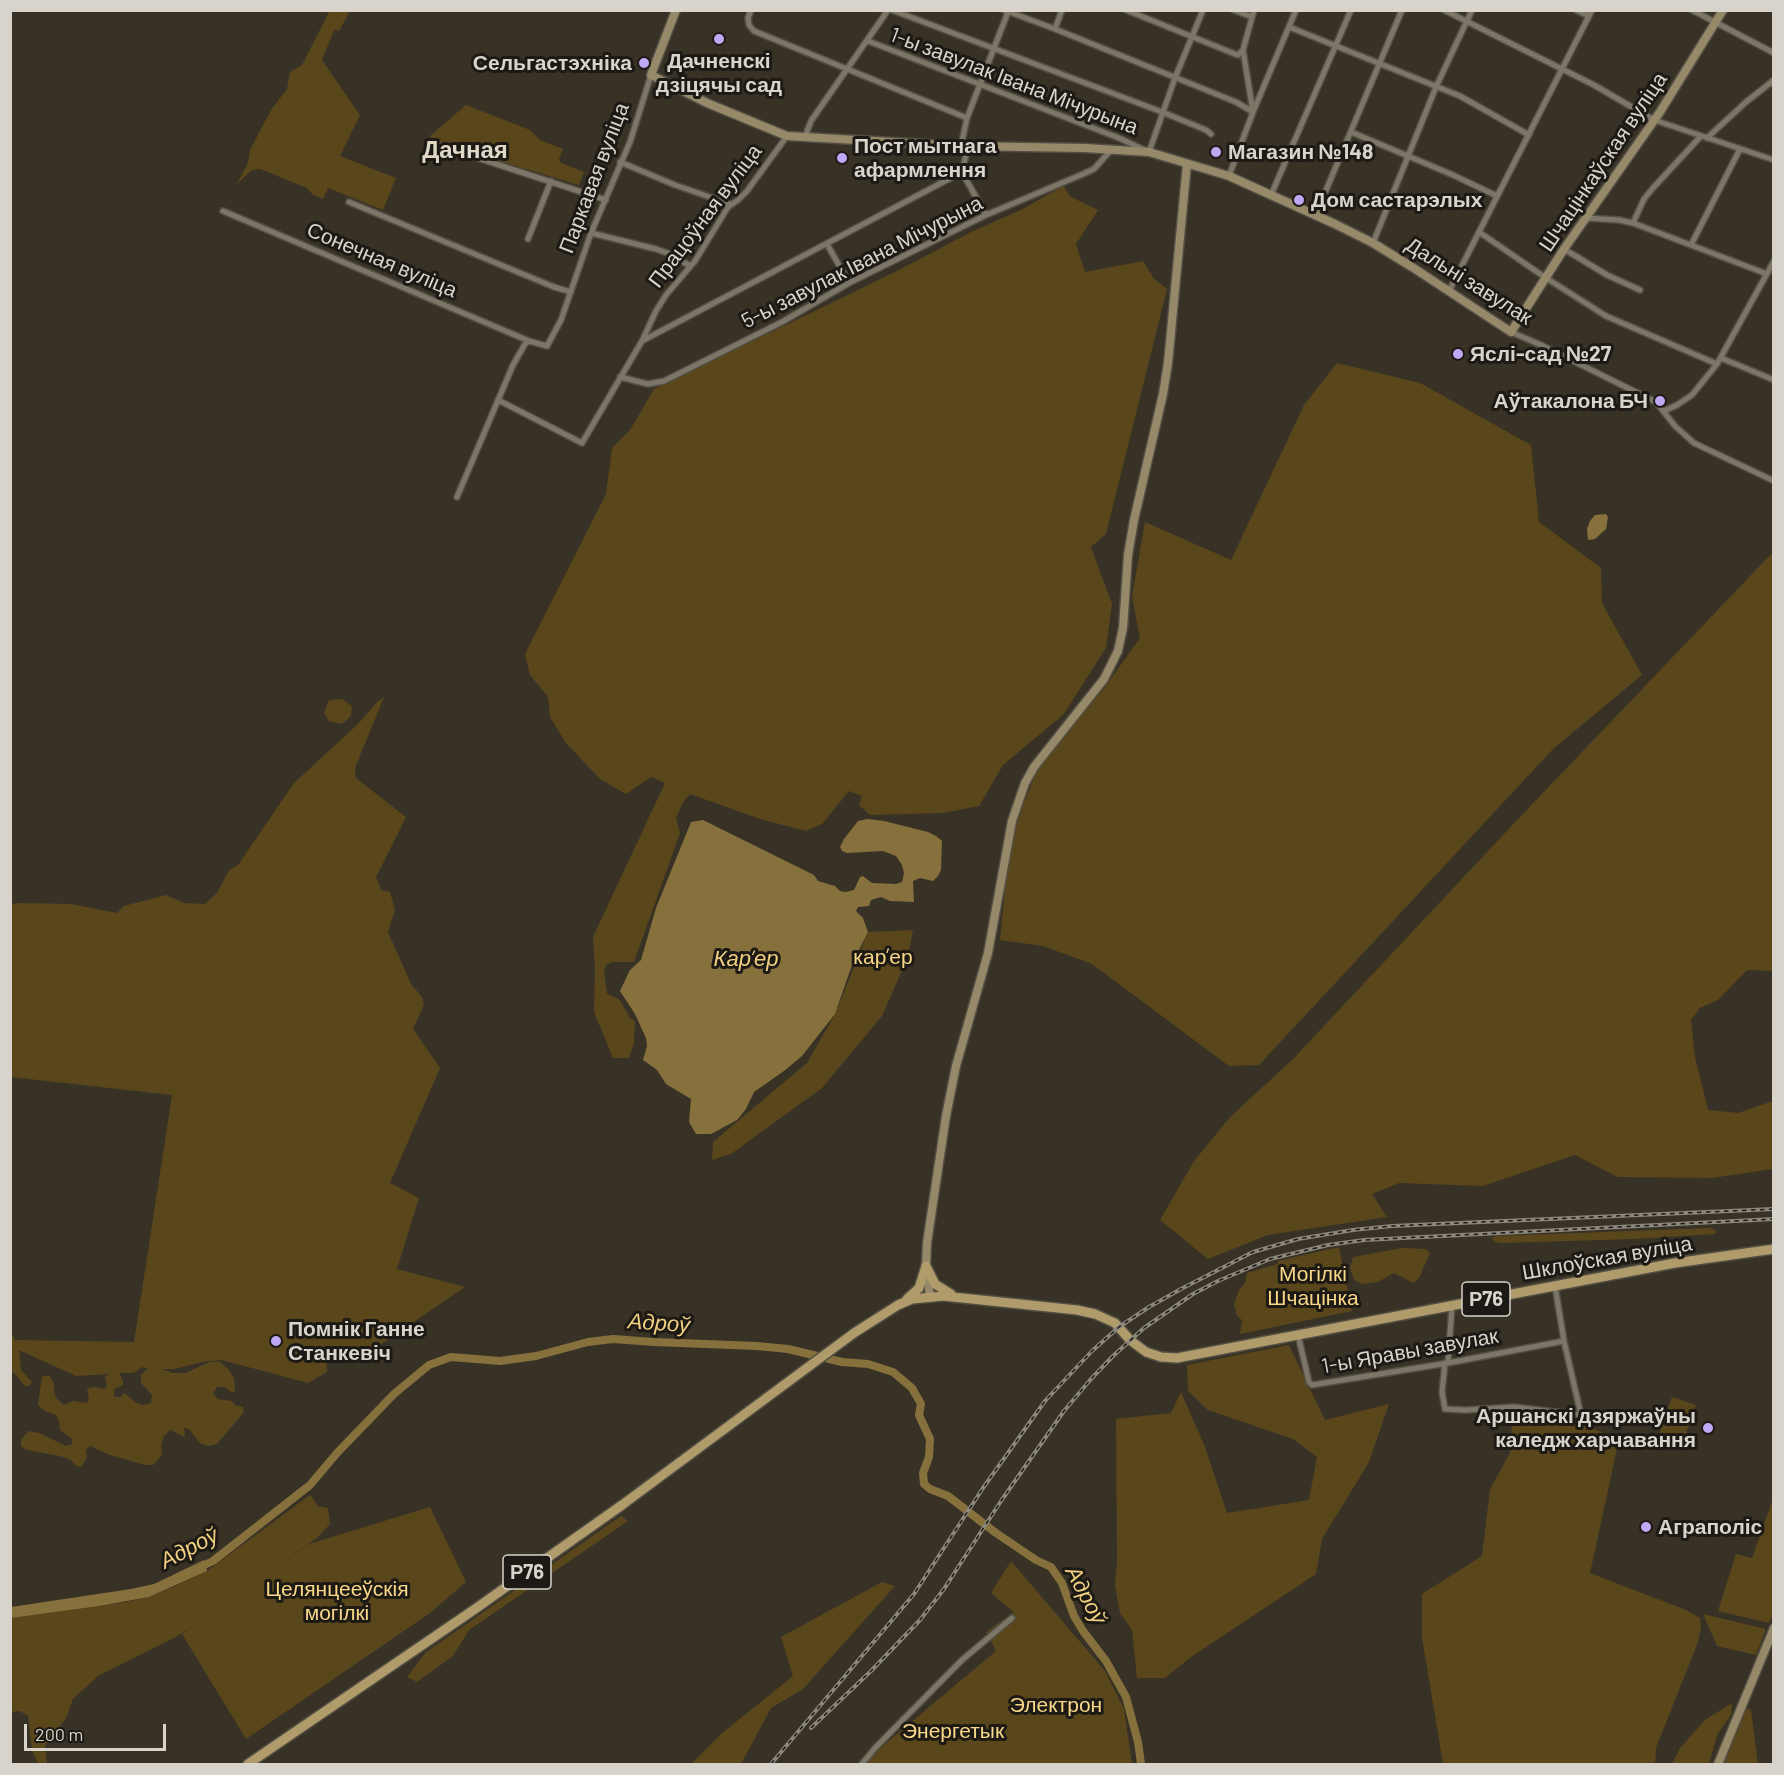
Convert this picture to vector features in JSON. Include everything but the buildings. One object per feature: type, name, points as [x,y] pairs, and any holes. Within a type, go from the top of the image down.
[{"type":"main road","name":"Шклоўская вуліца","points":[[959,1297],[1095,1314],[1114,1323],[1137,1346],[1155,1355],[1170,1358],[1199,1355],[1675,1263],[1773,1249]]},
{"type":"main road","points":[[925,1269],[941,1289],[959,1297]]},
{"type":"main road","points":[[898,1305],[916,1291],[925,1269]]},
{"type":"main road","name":"Р76","points":[[248,1764],[475,1609],[622,1505],[854,1333],[898,1305],[926,1296],[959,1297]]},
{"type":"street","name":"Паркавая вуліца","points":[[529,340],[547,346],[551,342],[591,233],[630,142],[651,75],[676,10]]},
{"type":"street","points":[[751,10],[748,18],[749,25],[754,31],[967,118]]},
{"type":"street","points":[[805,137],[811,121],[890,10],[1162,112],[1211,134]]},
{"type":"street","points":[[1055,29],[1062,10]]},
{"type":"street","points":[[1126,10],[1234,54],[1243,50]]},
{"type":"street","points":[[1149,152],[1174,78],[1203,10]]},
{"type":"street","points":[[1234,10],[1252,18]]},
{"type":"street","points":[[1253,112],[1243,50],[1254,10]]},
{"type":"street","points":[[1229,176],[1296,10]]},
{"type":"street","points":[[1271,195],[1351,10]]},
{"type":"street","points":[[1316,214],[1402,10]]},
{"type":"street","points":[[1444,10],[1561,68],[1653,120],[1773,160]]},
{"type":"street","points":[[1373,243],[1436,87],[1472,10]]},
{"type":"street","points":[[1449,291],[1590,13],[1576,10]]},
{"type":"street","points":[[1692,10],[1773,53]]},
{"type":"street","name":"Шчацінкаўская вуліца","points":[[1511,332],[1564,249],[1653,120],[1723,10]]},
{"type":"street","points":[[986,215],[962,172],[967,118],[993,49],[1010,12],[1236,102],[1253,112]]},
{"type":"street","points":[[1289,27],[1460,96],[1528,135]]},
{"type":"street","name":"1-ы завулак Івана Мічурына","points":[[868,41],[1149,152]]},
{"type":"street","name":"Дальні завулак","points":[[651,75],[707,103],[787,136],[964,146],[1149,152],[1229,176],[1316,214],[1373,243],[1511,332],[1656,402],[1675,426],[1694,443],[1772,481]]},
{"type":"street","points":[[1633,223],[1644,200],[1653,188],[1704,137],[1773,80]]},
{"type":"street","points":[[1351,132],[1497,196]]},
{"type":"street","name":"Працоўная вуліца","points":[[498,400],[582,443],[642,342],[666,295],[690,266],[730,204],[747,191],[787,136]]},
{"type":"street","points":[[432,143],[606,200]]},
{"type":"street","name":"5-ы завулак Івана Мічурына","points":[[620,377],[648,384],[664,381],[782,322],[849,283],[986,215],[1094,169],[1112,149]]},
{"type":"street","points":[[1690,245],[1740,149]]},
{"type":"street","points":[[620,162],[675,185],[730,204]]},
{"type":"street","points":[[926,1296],[925,1269],[929,1224],[952,1083],[988,953],[1000,878],[1017,806],[1025,783],[1034,767],[1104,679],[1118,651],[1123,628],[1128,555],[1134,520],[1168,363],[1186,164]]},
{"type":"street","points":[[642,342],[962,172]]},
{"type":"street","points":[[528,239],[551,181]]},
{"type":"street","points":[[349,202],[571,292]]},
{"type":"street","name":"Сонечная вуліца","points":[[223,211],[529,340]]},
{"type":"street","points":[[1586,218],[1633,223],[1770,272]]},
{"type":"street","points":[[1479,232],[1606,316],[1717,364]]},
{"type":"street","points":[[591,233],[656,249],[690,266]]},
{"type":"street","points":[[827,244],[849,283]]},
{"type":"street","points":[[1564,249],[1607,275],[1640,290]]},
{"type":"street","points":[[1664,411],[1692,395],[1717,364],[1770,272],[1773,261]]},
{"type":"street","points":[[647,329],[653,336]]},
{"type":"street","points":[[457,497],[513,365],[529,340]]},
{"type":"street","points":[[1721,358],[1773,380]]},
{"type":"street","points":[[1772,481],[1773,472]]},
{"type":"street","points":[[1452,1305],[1443,1392],[1445,1409],[1514,1407],[1581,1414],[1564,1341],[1556,1286]]},
{"type":"street","name":"1-ы Яравы завулак","points":[[1298,1335],[1309,1382],[1312,1385],[1564,1341]]},
{"type":"street","points":[[862,1764],[962,1660],[1012,1618]]},
{"type":"street","points":[[1718,1764],[1773,1628]]},
{"type":"green space","points":[[330,10],[350,11],[339,31],[334,30],[322,60],[360,115],[340,156],[396,178],[383,210],[328,188],[323,199],[313,195],[307,188],[260,169],[252,170],[237,184],[248,163],[250,150],[271,110],[287,89],[290,72],[302,65]]},
{"type":"green space","points":[[466,105],[530,130],[540,140],[563,149],[559,159],[561,163],[584,172],[579,185],[433,141],[430,136]]},
{"type":"green space","points":[[1063,186],[1071,197],[1098,210],[1076,244],[1085,272],[1143,261],[1154,279],[1167,289],[1106,534],[1091,547],[1112,604],[1106,648],[1063,715],[1003,765],[979,806],[944,813],[870,815],[859,805],[862,796],[849,791],[822,824],[806,831],[760,819],[690,794],[682,804],[676,818],[680,833],[634,962],[612,962],[606,965],[604,972],[607,994],[620,1000],[630,1018],[635,1021],[634,1043],[629,1058],[613,1058],[594,1012],[593,937],[665,783],[651,777],[626,794],[600,779],[566,743],[550,717],[548,697],[530,675],[525,654],[606,494],[612,448],[630,430],[654,389],[897,271],[973,231],[1021,210]]},
{"type":"green space","points":[[1337,363],[1420,383],[1531,445],[1539,522],[1601,568],[1602,603],[1642,675],[1554,748],[1259,1065],[1229,1066],[1092,964],[1043,946],[1000,940],[1010,840],[1041,759],[1102,691],[1140,638],[1132,597],[1145,522],[1231,560],[1304,405]]},
{"type":"green space","points":[[1773,552],[1773,971],[1747,970],[1718,1000],[1700,1008],[1691,1020],[1695,1057],[1708,1110],[1738,1113],[1773,1101],[1773,1169],[1712,1178],[1618,1177],[1575,1155],[1483,1186],[1399,1183],[1372,1194],[1387,1217],[1268,1235],[1208,1259],[1160,1220],[1194,1161],[1231,1116],[1292,1060]]},
{"type":"green space","points":[[384,697],[355,768],[356,778],[406,817],[376,877],[381,890],[390,892],[395,910],[388,932],[411,984],[422,997],[424,1005],[413,1029],[440,1068],[390,1183],[419,1198],[397,1269],[465,1287],[374,1349],[344,1363],[331,1354],[326,1357],[327,1372],[308,1383],[222,1360],[163,1369],[172,1373],[185,1373],[210,1362],[220,1362],[228,1369],[234,1378],[235,1391],[232,1393],[225,1387],[217,1387],[213,1393],[218,1399],[232,1401],[235,1405],[243,1407],[244,1412],[217,1444],[208,1446],[200,1443],[189,1429],[184,1428],[185,1437],[170,1430],[164,1436],[161,1445],[162,1455],[153,1465],[145,1465],[110,1455],[90,1446],[86,1450],[87,1457],[81,1467],[60,1456],[27,1450],[21,1446],[21,1440],[28,1431],[39,1433],[66,1446],[72,1444],[72,1439],[60,1430],[56,1415],[45,1411],[38,1405],[42,1376],[50,1376],[57,1399],[64,1405],[73,1401],[87,1403],[89,1398],[87,1389],[93,1387],[105,1389],[107,1385],[105,1377],[108,1374],[76,1376],[19,1350],[21,1370],[32,1382],[29,1386],[25,1386],[11,1371],[11,1333],[15,1340],[134,1342],[172,1095],[11,1077],[11,905],[16,903],[71,904],[117,913],[124,906],[166,895],[184,903],[205,904],[217,893],[229,870],[238,865],[294,783],[358,724]],"holes":[[[142,1367],[148,1368],[141,1375],[141,1383],[152,1395],[151,1403],[143,1405],[135,1402],[125,1393],[120,1397],[114,1397],[114,1389],[123,1385],[119,1373],[134,1373]]]},
{"type":"green space","points":[[342,699],[352,706],[351,716],[342,724],[329,721],[324,713],[329,700]]},
{"type":"green space","name":"карʼер","points":[[913,930],[908,957],[882,1016],[822,1088],[731,1154],[712,1160],[713,1142],[807,1063],[835,1014],[868,932]]},
{"type":"green space","points":[[1711,1228],[1716,1231],[1715,1234],[1634,1239],[1502,1243],[1495,1242],[1492,1238],[1497,1236]]},
{"type":"green space","name":"Могілкі Шчацінка","points":[[1339,1247],[1352,1311],[1240,1334],[1242,1320],[1237,1316],[1234,1304],[1239,1290],[1245,1283],[1247,1273],[1278,1264],[1278,1261]]},
{"type":"green space","points":[[1402,1248],[1426,1249],[1430,1253],[1419,1278],[1413,1283],[1394,1273],[1378,1282],[1362,1284],[1354,1280],[1350,1268],[1353,1257]]},
{"type":"green space","points":[[1289,1345],[1325,1420],[1389,1404],[1369,1462],[1322,1539],[1316,1574],[1191,1657],[1165,1678],[1137,1678],[1132,1630],[1120,1613],[1115,1585],[1117,1562],[1116,1419],[1171,1413],[1181,1392],[1205,1447],[1227,1513],[1309,1500],[1317,1457],[1293,1439],[1208,1410],[1188,1391],[1187,1365]]},
{"type":"green space","points":[[1672,1397],[1696,1405],[1682,1445],[1658,1437]]},
{"type":"green space","points":[[1519,1413],[1577,1421],[1619,1440],[1590,1573],[1686,1610],[1700,1618],[1701,1628],[1698,1642],[1656,1748],[1655,1764],[1443,1764],[1422,1638],[1422,1594],[1482,1556],[1490,1489],[1510,1453],[1512,1421]]},
{"type":"green space","name":"Целянцееўскія могілкі","points":[[310,1495],[318,1506],[328,1508],[330,1524],[318,1537],[262,1577],[309,1544],[430,1507],[466,1582],[430,1613],[246,1739],[182,1634],[193,1626],[98,1676],[73,1699],[66,1718],[45,1746],[47,1764],[38,1764],[32,1750],[28,1716],[20,1711],[11,1712],[10,1618],[149,1597],[207,1571]]},
{"type":"green space","points":[[1773,1499],[1774,1611],[1769,1623],[1718,1611],[1736,1554],[1752,1558]]},
{"type":"green space","points":[[621,1516],[628,1521],[469,1630],[453,1656],[417,1682],[407,1677],[425,1653]]},
{"type":"green space","name":"Электрон","points":[[1011,1561],[1105,1671],[1124,1709],[1132,1764],[865,1764],[872,1755],[996,1651],[986,1632],[1014,1612],[991,1593]]},
{"type":"green space","points":[[882,1582],[895,1586],[803,1689],[771,1708],[741,1764],[691,1764],[721,1734],[793,1676],[781,1637]]},
{"type":"green space","points":[[1703,1614],[1766,1629],[1756,1655],[1717,1646]]},
{"type":"green space","points":[[1732,1703],[1731,1715],[1717,1735],[1709,1764],[1672,1764],[1680,1748],[1705,1720]]},
{"type":"green space","points":[[1747,1708],[1751,1710],[1758,1764],[1722,1764],[1744,1710]]},
{"type":"water","points":[[1606,514],[1608,517],[1606,529],[1595,539],[1588,540],[1587,529],[1590,521],[1595,515]]},
{"type":"water","name":"Карʼер","points":[[868,819],[928,832],[936,836],[942,841],[941,870],[938,876],[933,881],[920,878],[913,881],[914,902],[890,901],[881,897],[871,900],[869,906],[858,907],[856,911],[863,918],[868,932],[853,962],[835,1014],[802,1056],[754,1092],[746,1109],[737,1120],[711,1134],[696,1134],[689,1122],[691,1099],[666,1084],[657,1070],[643,1060],[647,1046],[646,1038],[635,1014],[620,991],[630,970],[641,960],[656,908],[691,822],[703,820],[814,875],[818,881],[846,892],[854,890],[860,877],[863,876],[872,883],[902,882],[904,873],[896,856],[883,851],[847,853],[842,851],[840,847],[844,839],[858,821]]},
{"type":"water","points":[[204,1560],[207,1571],[149,1597],[11,1618],[11,1607],[154,1584]]},
{"type":"waterway","name":"Адроў","points":[[196,1569],[213,1561],[310,1485],[337,1453],[394,1394],[429,1365],[451,1357],[500,1361],[536,1356],[588,1342],[613,1339],[788,1349],[842,1362],[868,1364],[893,1372],[912,1388],[921,1404],[919,1415],[930,1439],[929,1457],[923,1473],[924,1484],[948,1496],[996,1533],[1036,1560],[1051,1567],[1062,1583],[1074,1616],[1106,1661],[1126,1697],[1138,1742],[1141,1764]]},
{"type":"railway","points":[[771,1764],[914,1594],[983,1488],[1045,1401],[1092,1351],[1119,1327],[1181,1289],[1253,1252],[1298,1239],[1353,1230],[1392,1226],[1774,1209]]},
{"type":"railway","points":[[811,1728],[920,1620],[944,1589],[1001,1501],[1064,1411],[1091,1379],[1144,1328],[1193,1294],[1270,1259],[1328,1245],[1364,1240],[1774,1219]]},
{"type":"place","name":"Дачненскі дзіцячы сад","points":[[719,39]]},
{"type":"place","name":"Сельгастэхніка","points":[[644,63]]},
{"type":"place","name":"Магазин №148","points":[[1216,152]]},
{"type":"place","name":"Пост мытнага афармлення","points":[[842,158]]},
{"type":"place","name":"Дом састарэлых","points":[[1299,200]]},
{"type":"place","name":"Яслі-сад №27","points":[[1458,354]]},
{"type":"place","name":"Аўтакалона БЧ","points":[[1660,401]]},
{"type":"place","name":"Помнік Ганне Станкевіч","points":[[276,1341]]},
{"type":"place","name":"Аршанскі дзяржаўны каледж харчавання","points":[[1708,1428]]},
{"type":"place","name":"Аграполіс","points":[[1646,1527]]},
{"type":"district","name":"Дачная","points":[[465,150]]},
{"type":"park label","name":"Энергетык","points":[[953,1731]]}]
